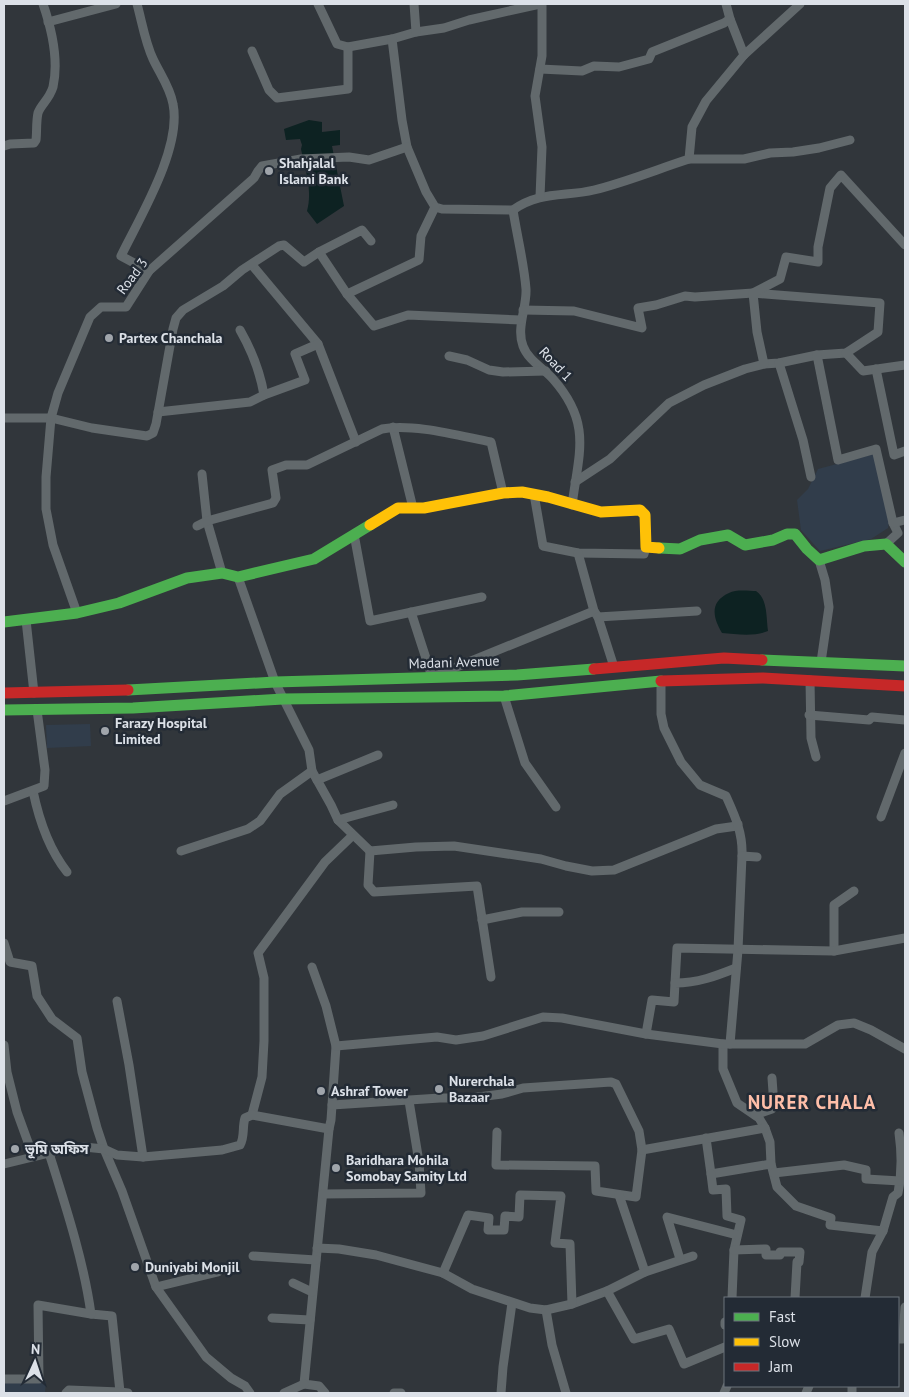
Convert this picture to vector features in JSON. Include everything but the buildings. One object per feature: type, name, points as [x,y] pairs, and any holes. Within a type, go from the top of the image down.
[{"type":"main road","points":[[4,622],[77,613],[119,603],[187,578],[222,573],[238,577],[314,559],[398,508],[433,506],[504,493],[534,494],[601,512],[640,510],[644,514],[646,547],[680,549],[700,540],[728,535],[745,545],[773,540],[787,534],[795,534],[819,560],[864,546],[886,544],[905,562]]},
{"type":"main road","name":"Madani Avenue","points":[[4,692],[34,693],[199,688],[275,682],[517,675],[724,658],[905,666]]},
{"type":"main road","points":[[4,710],[159,707],[283,699],[504,696],[661,681],[764,678],[905,686]]},
{"type":"street","points":[[4,148],[15,144],[34,143],[36,140],[38,113],[50,96],[55,69],[54,45],[43,4]]},
{"type":"street","points":[[48,22],[112,4]]},
{"type":"street","points":[[137,4],[152,57],[168,87],[174,105],[173,136],[164,168],[121,256],[150,271]]},
{"type":"street","points":[[318,4],[337,44],[348,47],[392,39],[416,32],[444,28],[469,20],[541,4],[540,68],[535,96],[542,147],[540,196]]},
{"type":"street","points":[[414,4],[416,32]]},
{"type":"street","points":[[726,4],[744,55]]},
{"type":"street","points":[[689,159],[692,128],[706,101],[744,55],[800,4]]},
{"type":"street","points":[[540,68],[582,71],[594,66],[619,66],[649,59],[652,52],[730,19]]},
{"type":"street","points":[[392,39],[407,147],[426,192],[435,207],[442,209],[514,210],[523,203],[540,196],[593,190],[689,159],[744,159],[770,153],[818,148],[850,140]]},
{"type":"street","points":[[252,51],[269,90],[277,98],[348,89],[348,47]]},
{"type":"street","name":"Road 3","points":[[77,613],[53,545],[46,509],[46,477],[51,418],[58,393],[90,317],[101,307],[126,307],[150,271],[254,178],[262,166],[301,159],[349,157],[369,160],[407,147]]},
{"type":"street","points":[[753,293],[780,279],[786,257],[818,262],[818,248],[830,188],[842,176],[905,244]]},
{"type":"street","points":[[347,294],[419,260],[421,236],[435,207]]},
{"type":"street","name":"Road 1","points":[[514,210],[526,291],[521,320],[522,345],[530,358],[546,371],[567,396],[576,416],[581,443],[572,504]]},
{"type":"street","points":[[4,418],[51,418],[101,429],[147,436],[153,433],[158,412],[172,329],[176,318],[184,310],[223,286],[279,246],[284,245],[304,262],[319,252],[362,230],[371,241]]},
{"type":"street","points":[[319,252],[347,294],[374,326],[408,315],[521,320]]},
{"type":"street","points":[[252,264],[318,344],[356,442]]},
{"type":"street","points":[[753,293],[757,332],[764,364]]},
{"type":"street","points":[[523,310],[574,310],[642,328],[638,308],[656,305],[685,296],[703,297],[753,293],[880,303],[878,332],[846,353],[817,355],[764,364],[745,369],[704,385],[669,403],[610,459],[575,482]]},
{"type":"street","points":[[240,330],[250,347],[264,395]]},
{"type":"street","points":[[158,412],[250,402],[305,380],[295,354],[318,344]]},
{"type":"street","points":[[846,353],[863,371],[905,365]]},
{"type":"street","points":[[817,355],[838,460],[876,449],[893,524],[898,533],[886,544]]},
{"type":"street","points":[[449,356],[467,360],[489,370],[503,372],[546,371]]},
{"type":"street","points":[[778,363],[803,440],[811,477]]},
{"type":"street","points":[[876,369],[894,455],[905,451]]},
{"type":"street","points":[[393,427],[412,508]]},
{"type":"street","points":[[197,526],[273,503],[276,498],[272,470],[286,465],[307,465],[382,429],[393,427],[423,430],[491,442],[504,493]]},
{"type":"street","points":[[202,474],[207,522],[222,573]]},
{"type":"street","points":[[534,494],[543,546],[578,553],[644,554],[646,547]]},
{"type":"street","points":[[893,524],[905,520]]},
{"type":"street","points":[[354,534],[370,621],[482,597]]},
{"type":"street","points":[[578,553],[614,667]]},
{"type":"street","points":[[819,560],[830,607],[822,662]]},
{"type":"street","points":[[238,577],[275,682],[309,750],[312,771],[338,820],[352,836],[370,851],[454,846],[541,860],[586,870],[614,870],[716,829],[737,826],[738,824]]},
{"type":"street","points":[[411,612],[432,677],[596,614],[697,612]]},
{"type":"street","points":[[26,620],[34,693]]},
{"type":"street","points":[[810,680],[809,715],[811,738],[816,757]]},
{"type":"street","points":[[661,681],[661,714],[664,728],[681,762],[700,785],[726,796],[742,838],[738,950],[722,1068],[738,1103],[759,1118],[765,1128],[770,1142],[771,1164],[777,1187],[796,1206],[831,1218],[830,1226],[883,1231]]},
{"type":"street","points":[[504,696],[525,763],[556,807]]},
{"type":"street","points":[[4,801],[44,786],[45,770],[37,710]]},
{"type":"street","points":[[809,715],[869,720],[872,717],[905,720]]},
{"type":"street","points":[[881,817],[905,753]]},
{"type":"street","points":[[317,780],[378,756]]},
{"type":"street","points":[[181,851],[248,829],[260,821],[280,794],[312,771]]},
{"type":"street","points":[[33,791],[44,832],[60,863],[67,872]]},
{"type":"street","points":[[338,820],[393,805]]},
{"type":"street","points":[[252,1115],[262,1077],[264,1041],[264,978],[258,953],[325,862],[352,836]]},
{"type":"street","points":[[370,851],[368,885],[374,892],[477,886],[491,977]]},
{"type":"street","points":[[742,856],[757,857]]},
{"type":"street","points":[[834,951],[834,905],[854,891]]},
{"type":"street","points":[[482,920],[522,912],[559,912]]},
{"type":"street","points":[[646,1034],[652,1000],[674,1002],[677,948],[834,951],[905,938]]},
{"type":"street","points":[[4,943],[10,962],[32,966],[37,996],[52,1019],[77,1038],[87,1093],[104,1149],[119,1183],[156,1286],[206,1357],[231,1378],[245,1386],[250,1393]]},
{"type":"street","points":[[304,1384],[312,1292],[324,1194],[336,1046],[326,1006],[312,967]]},
{"type":"street","points":[[675,983],[706,980],[736,968]]},
{"type":"street","points":[[117,1001],[143,1157]]},
{"type":"street","points":[[336,1046],[437,1037],[456,1040],[483,1036],[543,1017],[597,1023],[646,1034],[726,1044],[805,1044],[838,1025],[854,1023],[871,1030],[905,1050]]},
{"type":"street","points":[[4,1045],[7,1072],[17,1112],[33,1156]]},
{"type":"street","points":[[755,1115],[772,1109],[774,1106],[772,1078]]},
{"type":"street","points":[[332,1105],[440,1098],[470,1098],[502,1094],[523,1088],[610,1082],[616,1084],[639,1131],[642,1150],[636,1197],[596,1191],[595,1166],[496,1165],[497,1132]]},
{"type":"street","points":[[324,1194],[420,1193],[419,1162],[409,1101]]},
{"type":"street","points":[[4,1164],[33,1156],[84,1147],[104,1149],[117,1155],[143,1157],[222,1150],[240,1145],[246,1118],[252,1115],[329,1129]]},
{"type":"street","points":[[642,1150],[765,1128]]},
{"type":"street","points":[[865,1297],[872,1252],[883,1231],[893,1198],[898,1193],[902,1154],[899,1133]]},
{"type":"street","points":[[706,1138],[714,1190],[726,1189],[727,1216],[741,1220],[734,1250],[732,1297]]},
{"type":"street","points":[[49,1154],[63,1197],[91,1314]]},
{"type":"street","points":[[711,1174],[771,1164]]},
{"type":"street","points":[[774,1173],[844,1165],[866,1170],[866,1179],[900,1181]]},
{"type":"street","points":[[443,1273],[468,1215],[488,1218],[488,1230],[504,1230],[505,1216],[519,1217],[520,1195],[560,1196],[555,1243],[570,1244],[572,1304]]},
{"type":"street","points":[[619,1195],[645,1272]]},
{"type":"street","points":[[680,1259],[666,1217],[737,1235]]},
{"type":"street","points":[[317,1248],[339,1248],[376,1255],[443,1273],[472,1289],[512,1303],[546,1310],[572,1304],[607,1291],[645,1272],[692,1256]]},
{"type":"street","points":[[734,1250],[766,1249],[766,1255],[780,1255],[780,1252],[800,1252],[799,1262],[797,1262],[795,1297]]},
{"type":"street","points":[[253,1256],[316,1260]]},
{"type":"street","points":[[156,1286],[218,1272]]},
{"type":"street","points":[[293,1283],[312,1292]]},
{"type":"street","points":[[607,1291],[634,1339],[669,1329],[684,1364],[724,1347]]},
{"type":"street","points":[[501,1393],[512,1303]]},
{"type":"street","points":[[4,1378],[38,1379],[38,1305],[112,1316],[124,1393],[69,1390],[66,1393]]},
{"type":"street","points":[[899,1339],[903,1339],[905,1307]]},
{"type":"street","points":[[546,1310],[552,1345],[566,1393]]},
{"type":"street","points":[[272,1318],[310,1320]]},
{"type":"street","points":[[284,1393],[304,1384],[320,1386],[325,1393]]},
{"type":"street","points":[[394,1393],[401,1393]]},
{"type":"shaded area","points":[[309,120],[322,122],[322,132],[340,130],[340,145],[332,146],[344,206],[317,224],[307,211],[309,188],[300,139],[286,140],[284,129]]},
{"type":"shaded area","points":[[874,454],[889,523],[888,528],[871,539],[820,551],[801,530],[797,500],[808,489],[818,469]]},
{"type":"shaded area","points":[[756,591],[760,594],[765,604],[768,631],[751,635],[722,633],[715,616],[718,601],[732,592]]},
{"type":"shaded area","points":[[90,724],[91,746],[47,748],[46,725]]},
{"type":"shaded area","points":[[4,1380],[46,1382],[45,1393],[4,1393]]},
{"type":"traffic: fast","points":[[4,622],[77,613],[119,603],[187,578],[222,573],[238,577],[314,559],[370,525]]},
{"type":"traffic: fast","points":[[659,548],[680,549],[700,540],[728,535],[745,545],[773,540],[787,534],[795,534],[819,560],[864,546],[886,544],[905,562]]},
{"type":"traffic: fast","points":[[762,660],[905,666]]},
{"type":"traffic: fast","points":[[128,690],[275,682],[517,675],[594,669]]},
{"type":"traffic: fast","points":[[4,710],[133,708],[283,699],[504,696],[661,681]]},
{"type":"traffic: slow","points":[[370,525],[398,508],[424,508],[503,493],[522,492],[548,497],[601,512],[640,510],[645,515],[646,547],[659,548]]},
{"type":"traffic: jam","points":[[594,669],[724,658],[762,660]]},
{"type":"traffic: jam","points":[[661,681],[763,678],[905,686]]},
{"type":"traffic: jam","points":[[4,693],[128,690]]},
{"type":"place","name":"Shahjalal Islami Bank","points":[[269,171]]},
{"type":"place","name":"Partex Chanchala","points":[[109,338]]},
{"type":"place","name":"Farazy Hospital Limited","points":[[105,731]]},
{"type":"place","name":"Nurerchala Bazaar","points":[[439,1089]]},
{"type":"place","name":"Ashraf Tower","points":[[321,1091]]},
{"type":"place","name":"ভূমি অফিস","points":[[15,1149]]},
{"type":"place","name":"Baridhara Mohila Somobay Samity Ltd","points":[[336,1168]]},
{"type":"place","name":"Duniyabi Monjil","points":[[135,1267]]},
{"type":"district","name":"NURER CHALA","points":[[812,1102]]}]
